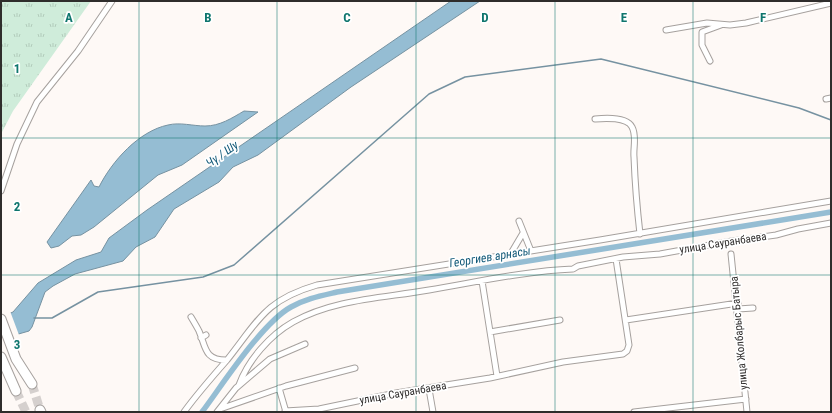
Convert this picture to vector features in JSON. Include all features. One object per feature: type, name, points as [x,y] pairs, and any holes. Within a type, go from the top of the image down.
[{"type":"highway","points":[[1,319],[16,359],[32,384]]},
{"type":"highway","points":[[2,361],[16,391]]},
{"type":"street","points":[[1,191],[16,144],[36,102],[78,51],[112,1]]},
{"type":"street","points":[[666,30],[707,23],[721,25],[746,23],[831,3]]},
{"type":"street","points":[[710,61],[702,45],[702,32],[721,25]]},
{"type":"street","points":[[595,119],[604,118],[622,121],[629,123],[632,126],[634,134],[634,156],[640,234]]},
{"type":"street","points":[[184,412],[201,389],[266,311],[284,298],[317,285],[640,234],[831,201]]},
{"type":"street","points":[[519,221],[531,251]]},
{"type":"street","name":"улица Сауранбаева","points":[[239,385],[244,371],[272,338],[295,321],[319,310],[355,302],[523,274],[573,269],[578,266],[616,259],[660,254],[786,233],[798,229],[831,223]]},
{"type":"street","points":[[510,255],[523,233]]},
{"type":"street","name":"улица Жолбарыс Батыра","points":[[731,254],[738,306],[747,412]]},
{"type":"street","name":"улица Сауранбаева","points":[[286,411],[313,411],[396,393],[429,389],[563,362],[623,354],[629,348],[616,259]]},
{"type":"street","points":[[482,281],[497,376]]},
{"type":"street","points":[[626,320],[738,306],[753,308]]},
{"type":"street","points":[[191,317],[207,353],[216,359],[226,360]]},
{"type":"street","points":[[490,332],[560,320]]},
{"type":"street","points":[[201,338],[206,335]]},
{"type":"street","points":[[219,410],[239,385],[270,360],[305,344]]},
{"type":"street","points":[[219,410],[279,388],[354,368]]},
{"type":"street","points":[[279,388],[286,411]]},
{"type":"street","points":[[429,389],[433,412]]},
{"type":"street","points":[[634,412],[746,399]]},
{"type":"green space","points":[[1,1],[91,1],[13,111],[1,134]]},
{"type":"water","points":[[451,1],[480,1],[351,87],[258,155],[233,167],[219,182],[174,209],[155,237],[136,247],[123,261],[75,274],[53,286],[45,292],[32,327],[29,331],[1,339],[1,317],[13,312],[38,283],[76,260],[101,252],[109,238],[147,210]]},
{"type":"water","points":[[244,111],[258,112],[182,165],[158,175],[94,227],[81,235],[72,236],[59,246],[51,248],[47,242],[91,180],[94,186],[99,187],[111,167],[137,140],[157,128],[168,125],[216,125]]},
{"type":"pier","points":[[10,311],[19,335],[1,341],[1,315]]},
{"type":"waterway","points":[[34,318],[52,318],[98,292],[203,277],[234,265],[429,94],[465,77],[601,59],[799,108],[831,120]]},
{"type":"waterway","name":"Георгиев арнасы","points":[[202,412],[244,355],[268,326],[280,315],[296,304],[319,296],[831,212]]},
{"type":"tunnel","points":[[32,384],[40,410]]},
{"type":"tunnel","points":[[16,391],[26,412]]},
{"type":"water label","name":"Чү / Шу","points":[[222,154]]}]
